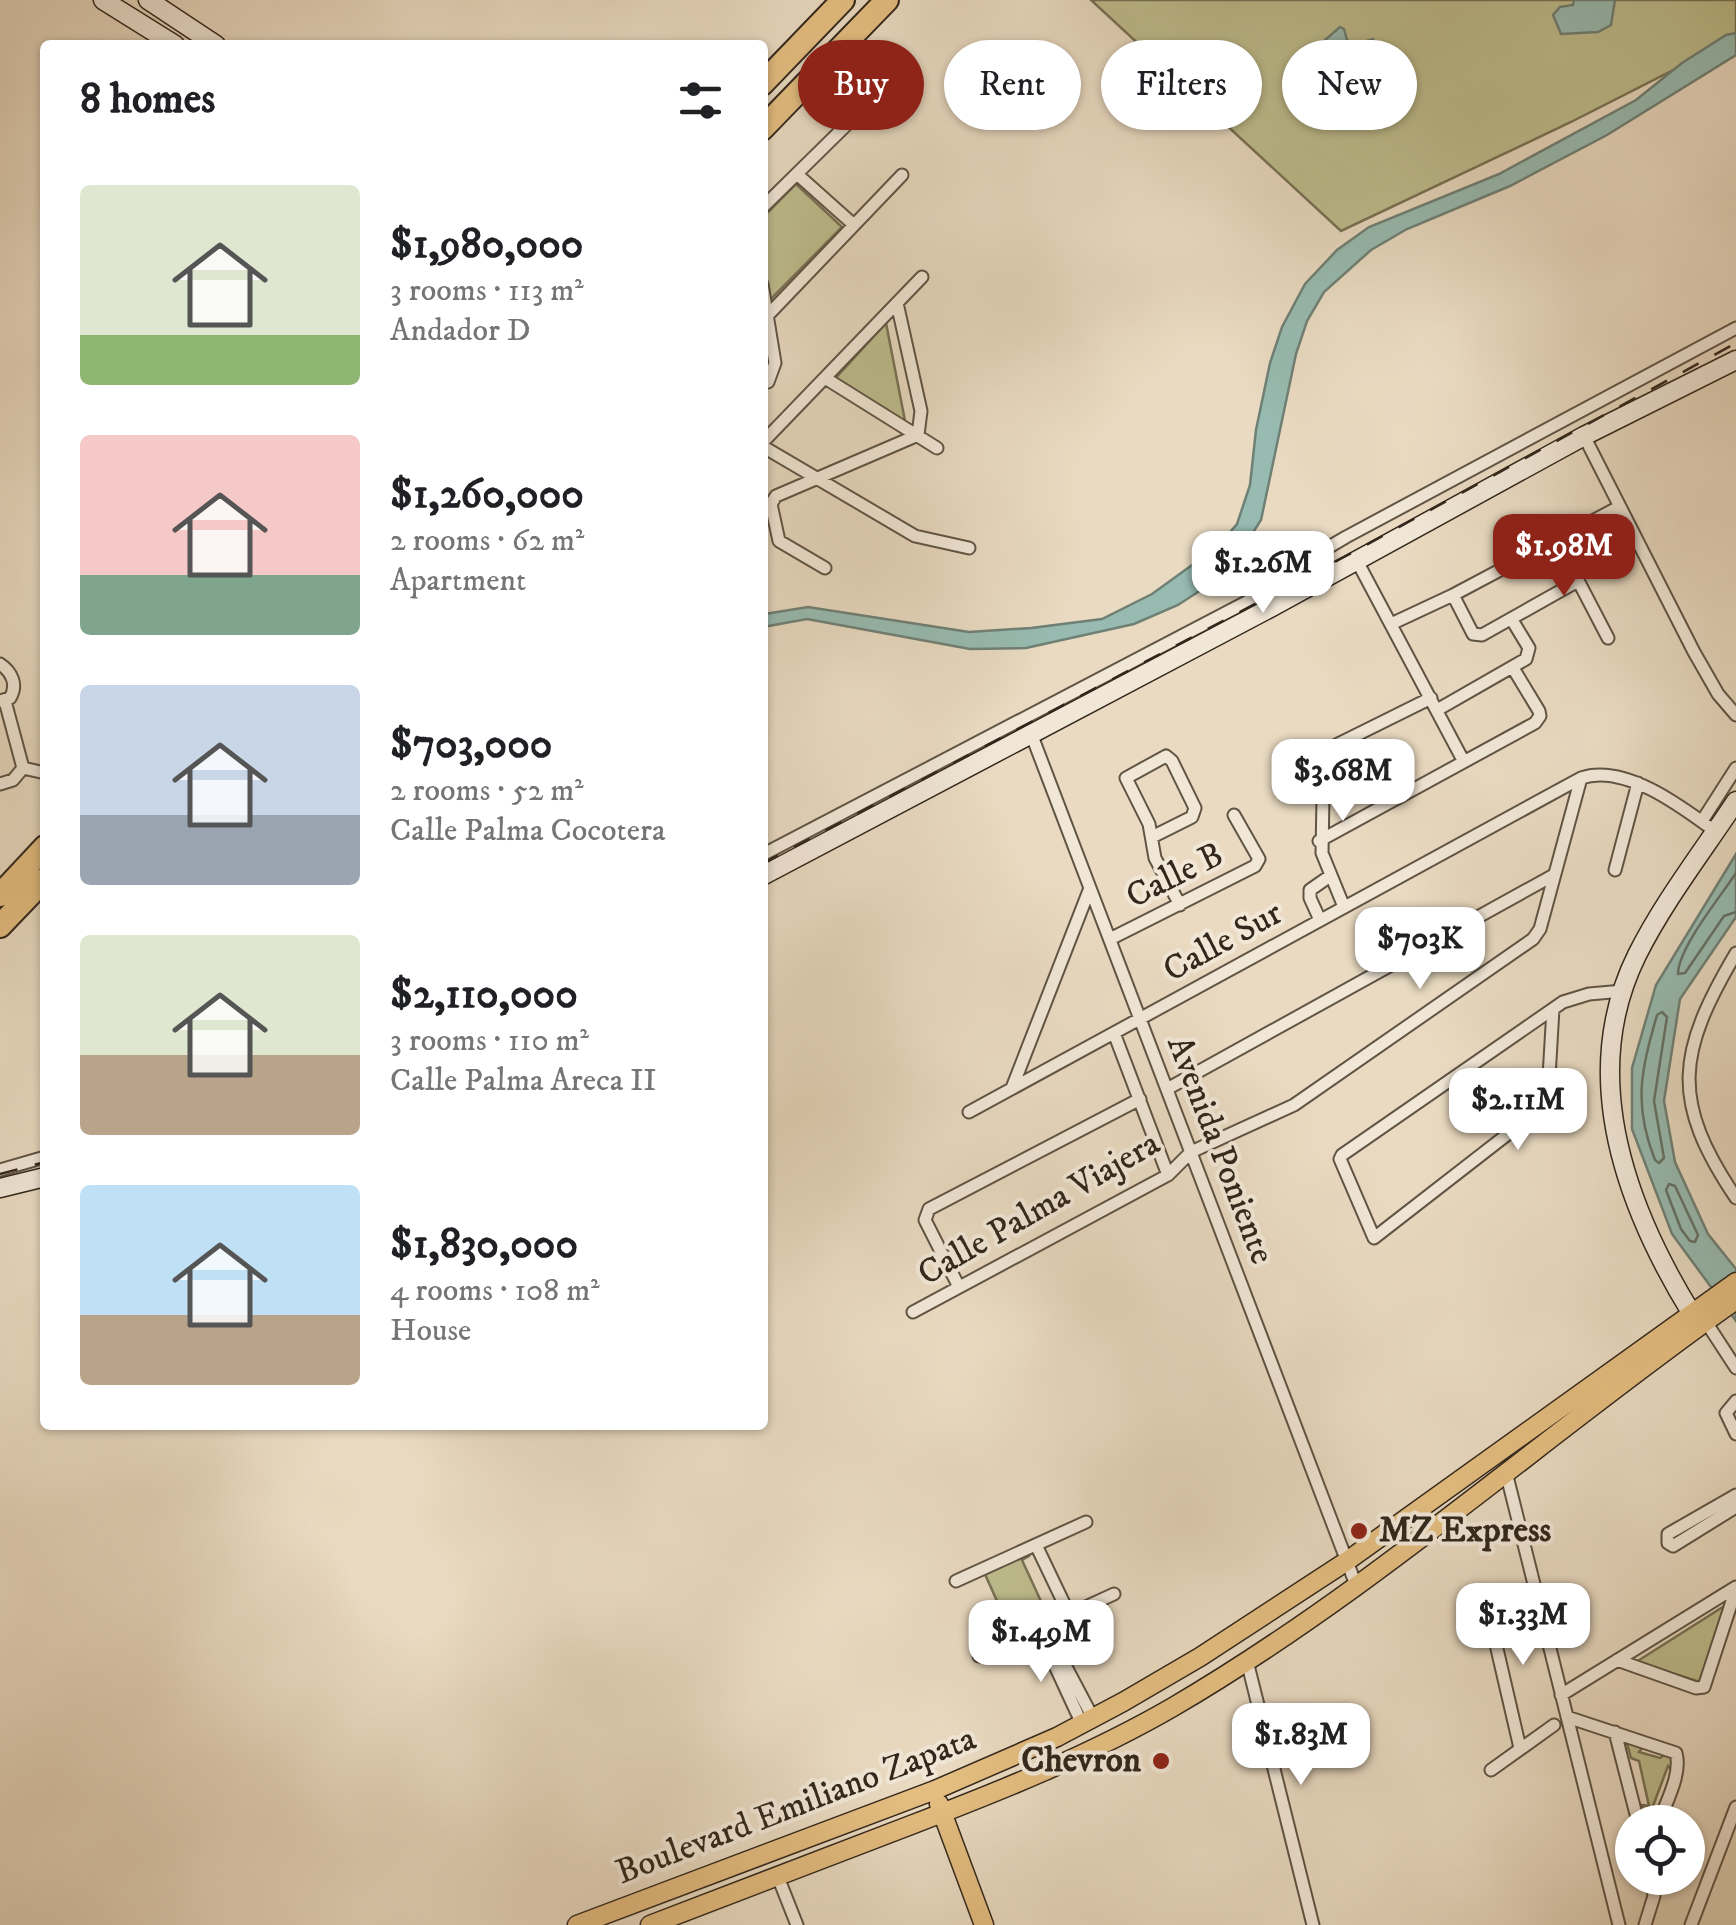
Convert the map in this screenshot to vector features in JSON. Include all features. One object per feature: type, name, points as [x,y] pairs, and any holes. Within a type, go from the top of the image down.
[{"type":"highway","points":[[768,78],[843,0]]},
{"type":"highway","points":[[768,123],[886,0]]},
{"type":"highway","points":[[0,895],[40,852]]},
{"type":"highway","points":[[0,926],[40,884]]},
{"type":"main road","name":"Boulevard Emiliano Zapata","points":[[576,1925],[935,1790],[1087,1721],[1200,1657],[1347,1561],[1724,1302],[1736,1282]]},
{"type":"main road","name":"Boulevard Emiliano Zapata","points":[[650,1925],[942,1813],[1117,1738],[1247,1661],[1356,1585],[1699,1318]]},
{"type":"main road","points":[[935,1790],[984,1925]]},
{"type":"street","points":[[148,0],[208,40]]},
{"type":"street","points":[[117,3],[168,40]]},
{"type":"street","points":[[768,202],[842,130]]},
{"type":"street","points":[[798,175],[854,226]]},
{"type":"street","points":[[768,313],[902,175]]},
{"type":"street","points":[[768,439],[922,277]]},
{"type":"street","points":[[898,303],[922,411],[918,435]]},
{"type":"street","points":[[768,852],[1258,596],[1346,537],[1736,328]]},
{"type":"street","points":[[768,330],[775,362],[768,382]]},
{"type":"street","points":[[768,873],[1032,736],[1584,436],[1736,360]]},
{"type":"street","points":[[825,378],[938,448]]},
{"type":"street","points":[[825,568],[779,541],[771,507],[774,498],[918,435]]},
{"type":"street","points":[[1584,436],[1718,694],[1736,715]]},
{"type":"street","points":[[768,449],[915,536],[969,548]]},
{"type":"street","points":[[1391,624],[1619,506]]},
{"type":"street","points":[[1556,540],[1608,638]]},
{"type":"street","points":[[1357,560],[1464,762]]},
{"type":"street","points":[[1453,595],[1476,635],[1489,633],[1578,581]]},
{"type":"street","points":[[1344,907],[1320,840],[1323,798],[1304,761],[1513,668],[1526,659],[1529,648],[1512,620]]},
{"type":"street","points":[[0,664],[10,672],[14,686],[10,698],[2,701],[23,768]]},
{"type":"street","points":[[1320,840],[1536,723],[1539,710],[1513,668]]},
{"type":"street","name":"Avenida Poniente","points":[[1032,736],[1356,1585]]},
{"type":"street","points":[[1152,837],[1192,817],[1195,808],[1166,756],[1128,775],[1127,781],[1152,837],[1155,858],[1180,906]]},
{"type":"street","points":[[23,768],[40,772]]},
{"type":"street","points":[[0,784],[13,780],[23,768]]},
{"type":"street","points":[[1736,768],[1623,991],[1610,1050],[1614,1132],[1633,1194],[1699,1318],[1736,1368]]},
{"type":"street","points":[[1191,1152],[1294,1106],[1533,939],[1540,929],[1581,778],[1614,774],[1638,783],[1709,826]]},
{"type":"street","name":"Calle Sur","points":[[969,1112],[1581,778]]},
{"type":"street","points":[[1614,870],[1638,783]]},
{"type":"street","points":[[1709,826],[1736,802]]},
{"type":"street","name":"Calle B","points":[[1110,939],[1255,866],[1258,857],[1234,814]]},
{"type":"street","points":[[1320,920],[1310,890],[1330,876]]},
{"type":"street","points":[[1167,1088],[1552,876]]},
{"type":"street","points":[[1012,1088],[1090,888]]},
{"type":"street","points":[[1736,953],[1705,1010],[1689,1070],[1693,1120],[1702,1143],[1736,1198]]},
{"type":"street","points":[[1553,1009],[1548,1094],[1540,1109],[1376,1238],[1372,1236],[1340,1158],[1553,1009],[1573,997],[1623,991]]},
{"type":"street","points":[[1114,1033],[1168,1176]]},
{"type":"street","points":[[960,1288],[925,1220],[929,1209],[1140,1099]]},
{"type":"street","name":"Calle Palma Viajera","points":[[912,1312],[1168,1176],[1191,1152]]},
{"type":"street","points":[[0,1170],[40,1159]]},
{"type":"street","points":[[0,1188],[40,1177]]},
{"type":"street","points":[[1736,1401],[1726,1413],[1736,1434]]},
{"type":"street","points":[[1506,1472],[1619,1925]]},
{"type":"street","points":[[1736,1495],[1712,1516],[1736,1507]]},
{"type":"street","points":[[956,1581],[1086,1522]]},
{"type":"street","points":[[1036,1545],[1068,1614]]},
{"type":"street","points":[[1561,1695],[1736,1588]]},
{"type":"street","points":[[1617,1660],[1701,1689],[1706,1684],[1736,1588]]},
{"type":"street","points":[[979,1656],[1114,1594]]},
{"type":"street","points":[[1485,1597],[1520,1748]]},
{"type":"street","points":[[1494,1634],[1541,1620]]},
{"type":"street","points":[[1051,1622],[1054,1646],[1087,1721]]},
{"type":"street","points":[[1038,1629],[1087,1721]]},
{"type":"street","points":[[1247,1661],[1313,1925]]},
{"type":"street","points":[[1567,1717],[1678,1756],[1676,1776],[1665,1805]]},
{"type":"street","points":[[1491,1770],[1554,1724]]},
{"type":"street","points":[[1615,1732],[1634,1805]]},
{"type":"street","points":[[1692,1925],[1736,1808]]},
{"type":"street","points":[[778,1877],[797,1925]]},
{"type":"street","points":[[1644,1925],[1654,1895]]},
{"type":"shaded area","points":[[1091,0],[1736,0],[1736,38],[1571,122],[1341,231],[1232,130],[1262,130],[1262,40],[1134,40]]},
{"type":"shaded area","points":[[796,184],[842,227],[768,302],[768,212]]},
{"type":"shaded area","points":[[886,323],[906,426],[833,381]]},
{"type":"shaded area","points":[[1027,1552],[1029,1556],[1022,1560],[1045,1610],[1053,1607],[1055,1613],[1011,1632],[984,1572]]},
{"type":"shaded area","points":[[1726,1605],[1700,1682],[1636,1662]]},
{"type":"shaded area","points":[[1626,1740],[1644,1746],[1639,1752],[1660,1758],[1667,1753],[1677,1756],[1673,1771],[1668,1766],[1653,1805],[1649,1805],[1639,1761],[1631,1758]]},
{"type":"water","points":[[1574,0],[1615,0],[1611,25],[1598,32],[1561,34],[1553,15],[1560,7],[1573,5]]},
{"type":"water","points":[[1340,27],[1347,40],[1325,40]]},
{"type":"water","points":[[1736,33],[1736,55],[1607,135],[1510,186],[1407,229],[1371,250],[1324,292],[1307,321],[1296,354],[1261,520],[1227,573],[1178,605],[1134,624],[1026,648],[970,649],[807,619],[768,626],[768,614],[808,607],[969,632],[1031,628],[1102,619],[1152,594],[1217,547],[1237,524],[1250,485],[1256,430],[1282,327],[1305,284],[1337,250],[1369,227],[1499,174],[1636,100],[1682,63],[1726,35]]},
{"type":"water","points":[[1736,854],[1736,917],[1680,999],[1664,1101],[1675,1162],[1708,1234],[1736,1269],[1736,1321],[1672,1234],[1632,1129],[1632,1068],[1656,985]]},
{"type":"railway","points":[[768,861],[1346,556],[1736,343]]},
{"type":"railway","points":[[0,1174],[40,1163]]},
{"type":"place","name":"MZ Express","points":[[1359,1531]]},
{"type":"place","name":"Chevron","points":[[1161,1761]]}]
